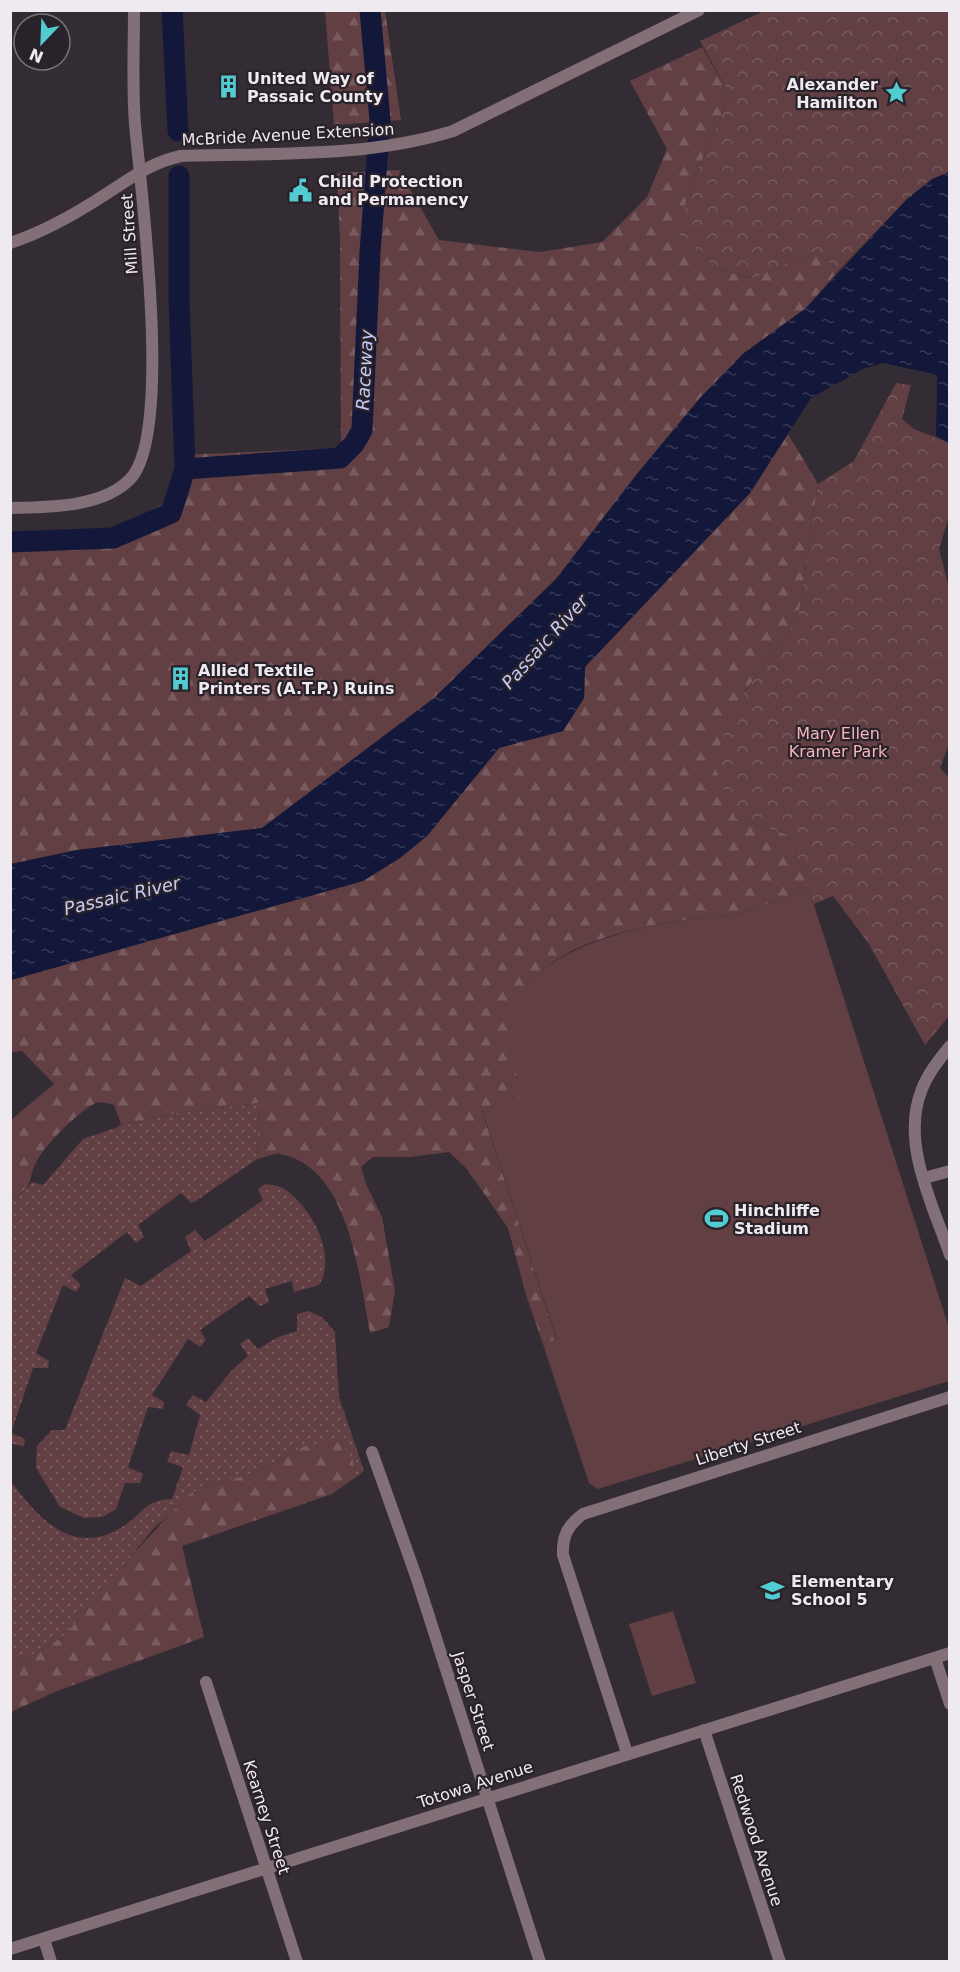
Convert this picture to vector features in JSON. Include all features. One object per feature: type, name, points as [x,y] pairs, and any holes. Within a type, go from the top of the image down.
[{"type":"street","name":"Mill Street","points":[[10,508],[55,507],[90,501],[116,489],[131,478],[149,434],[152,404],[147,231],[135,123],[134,10]]},
{"type":"street","name":"McBride Avenue Extension","points":[[10,243],[31,236],[105,195],[141,171],[181,156],[363,150],[421,141],[473,122],[699,10]]},
{"type":"street","points":[[950,1046],[930,1073],[917,1101],[915,1138],[924,1179],[950,1255]]},
{"type":"street","points":[[924,1179],[950,1170]]},
{"type":"street","name":"Liberty Street","points":[[627,1754],[563,1555],[565,1534],[569,1526],[583,1514],[950,1397]]},
{"type":"street","name":"Jasper Street","points":[[372,1452],[417,1580],[540,1962]]},
{"type":"street","name":"Totowa Avenue","points":[[10,1949],[950,1653]]},
{"type":"street","points":[[934,1658],[950,1704]]},
{"type":"street","name":"Kearney Street","points":[[206,1682],[297,1962]]},
{"type":"street","name":"Redwood Avenue","points":[[704,1730],[780,1962]]},
{"type":"street","points":[[44,1939],[51,1962]]},
{"type":"green space","points":[[325,11],[385,11],[401,120],[334,125]]},
{"type":"green space","points":[[764,11],[949,11],[949,173],[907,199],[839,270],[815,252],[753,278],[717,269],[677,230],[691,186],[730,95],[700,41]]},
{"type":"green space","points":[[702,47],[730,95],[691,186],[717,269],[752,278],[815,252],[839,270],[806,308],[744,353],[700,398],[637,474],[556,579],[434,698],[262,828],[77,850],[11,864],[10,533],[115,529],[165,503],[179,455],[341,448],[340,239],[337,173],[399,170],[439,240],[540,252],[602,242],[647,197],[667,149],[630,81]]},
{"type":"green space","name":"Mary Ellen Kramer Park","points":[[896,383],[911,385],[902,419],[914,429],[950,443],[949,516],[939,549],[950,592],[950,741],[940,768],[950,779],[950,1015],[925,1045],[869,944],[833,896],[814,904],[789,835],[735,818],[713,762],[737,702],[798,619],[818,484],[854,461]]},
{"type":"green space","points":[[788,434],[818,484],[798,619],[737,702],[735,818],[789,835],[809,889],[741,913],[672,922],[599,940],[568,953],[543,970],[524,992],[514,1020],[514,1055],[524,1097],[482,1111],[557,1340],[543,1344],[527,1298],[508,1228],[467,1169],[449,1152],[410,1157],[373,1157],[361,1167],[366,1184],[382,1217],[395,1291],[389,1327],[370,1333],[355,1255],[347,1227],[336,1202],[322,1180],[304,1163],[280,1154],[257,1159],[259,1103],[177,1113],[125,1125],[121,1124],[114,1105],[96,1103],[73,1120],[48,1145],[34,1167],[28,1185],[11,1200],[11,1120],[54,1084],[22,1051],[11,1052],[11,980],[363,881],[400,858],[427,836],[499,748],[563,731],[584,698],[585,667],[750,493]]},
{"type":"green space","name":"Hinchliffe Stadium","points":[[809,889],[949,1328],[949,1381],[598,1489],[589,1483],[543,1344],[557,1339],[482,1110],[523,1097],[511,1042],[515,1008],[525,989],[540,972],[582,947],[605,938],[651,926],[741,913]]},
{"type":"green space","points":[[259,1103],[257,1159],[196,1201],[191,1203],[181,1193],[138,1225],[144,1237],[136,1243],[127,1232],[71,1275],[81,1285],[76,1292],[63,1285],[36,1353],[49,1361],[48,1368],[33,1368],[11,1433],[11,1200],[32,1182],[43,1185],[83,1139],[121,1124],[177,1113]]},
{"type":"green space","points":[[265,1184],[283,1188],[293,1196],[312,1219],[319,1232],[325,1260],[324,1273],[319,1285],[294,1292],[292,1281],[265,1289],[269,1302],[260,1306],[249,1296],[200,1330],[206,1340],[200,1347],[188,1339],[152,1395],[164,1402],[163,1409],[148,1407],[128,1467],[143,1474],[140,1483],[125,1483],[116,1509],[103,1517],[84,1518],[60,1507],[36,1468],[37,1446],[52,1430],[65,1430],[125,1278],[141,1286],[191,1251],[185,1237],[195,1230],[205,1241],[263,1200],[258,1189]]},
{"type":"green space","points":[[309,1311],[323,1318],[335,1332],[339,1397],[364,1471],[356,1477],[353,1459],[305,1446],[251,1474],[203,1487],[154,1528],[64,1637],[30,1656],[11,1658],[10,1480],[33,1509],[46,1521],[74,1536],[90,1538],[107,1534],[125,1525],[150,1504],[172,1499],[183,1467],[167,1462],[171,1451],[189,1455],[200,1415],[186,1405],[193,1395],[206,1402],[232,1370],[248,1356],[240,1344],[248,1338],[258,1349],[278,1337],[297,1331],[297,1314]]},
{"type":"green space","points":[[11,1433],[25,1439],[24,1446],[11,1444]]},
{"type":"green space","points":[[338,1439],[353,1459],[356,1477],[332,1494],[182,1546],[204,1637],[57,1691],[11,1712],[11,1658],[30,1656],[64,1637],[115,1573],[188,1495],[203,1487],[251,1474],[305,1446]]},
{"type":"green space","points":[[673,1611],[696,1683],[652,1696],[629,1624]]},
{"type":"water","name":"Passaic River","points":[[949,172],[949,443],[936,436],[937,375],[883,363],[863,369],[811,398],[750,493],[585,667],[584,698],[563,731],[499,748],[427,836],[400,858],[363,881],[11,980],[11,864],[77,850],[262,828],[434,698],[556,579],[637,474],[700,398],[744,353],[806,308],[907,199],[932,179]]},
{"type":"waterway","points":[[172,10],[178,131]]},
{"type":"waterway","name":"Raceway","points":[[10,542],[113,538],[171,513],[185,469],[340,458],[354,444],[362,430],[370,252],[380,120],[370,10]]},
{"type":"waterway","points":[[179,176],[179,298],[185,469]]},
{"type":"place","name":"United Way of Passaic County","points":[[229,87]]},
{"type":"place","name":"Alexander Hamilton","points":[[896,93]]},
{"type":"place","name":"Child Protection and Permanency","points":[[300,190]]},
{"type":"place","name":"Allied Textile Printers (A.T.P.) Ruins","points":[[180,679]]},
{"type":"place","name":"Hinchliffe Stadium","points":[[716,1219]]},
{"type":"place","name":"Elementary School 5","points":[[773,1590]]}]
